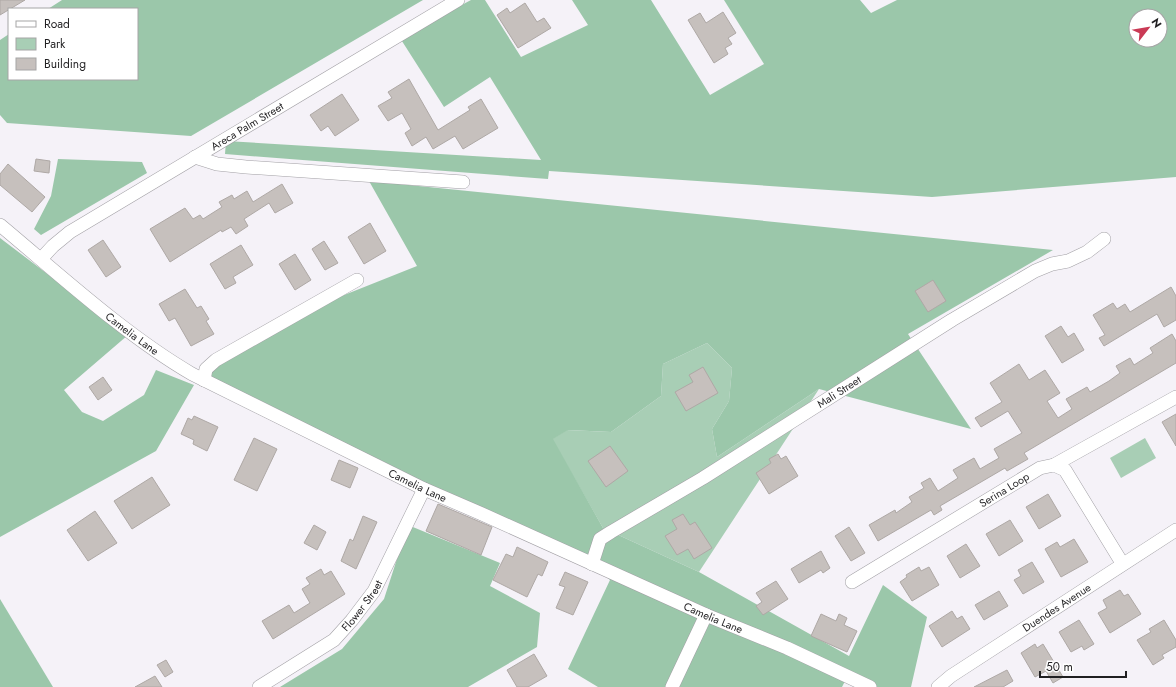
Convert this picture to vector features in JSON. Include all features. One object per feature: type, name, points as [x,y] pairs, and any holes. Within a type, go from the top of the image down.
[{"type":"street","name":"Areca Palm Street","points":[[41,259],[53,246],[70,232],[325,81],[458,0]]},
{"type":"street","points":[[195,157],[217,164],[246,167],[463,182]]},
{"type":"street","name":"Camelia Lane","points":[[0,225],[142,340],[178,366],[204,380],[424,489],[706,615],[787,648],[870,687]]},
{"type":"street","name":"Mali Street","points":[[592,564],[600,539],[611,532],[703,478],[952,320],[1035,271],[1052,264],[1068,261],[1087,252],[1104,239]]},
{"type":"street","points":[[204,380],[206,369],[216,360],[357,280]]},
{"type":"street","name":"Serina Loop","points":[[852,582],[1040,468],[1054,465],[1176,397]]},
{"type":"street","points":[[1054,465],[1065,470],[1122,563]]},
{"type":"street","name":"Flower Street","points":[[259,687],[334,640],[352,620],[374,591],[424,489]]},
{"type":"street","name":"Duendes Avenue","points":[[938,687],[951,676],[1122,563],[1176,530]]},
{"type":"street","points":[[672,687],[706,615]]},
{"type":"green space","points":[[62,0],[423,0],[191,136],[7,123],[0,115],[0,40],[8,35],[8,80],[138,80],[138,8],[50,8]]},
{"type":"green space","points":[[471,0],[485,0],[521,57],[588,25],[572,0],[651,0],[710,95],[764,64],[724,0],[860,0],[871,13],[897,0],[1176,0],[1176,177],[932,197],[549,171],[548,179],[225,154],[226,141],[541,160],[490,77],[444,107],[400,38]]},
{"type":"green space","points":[[58,159],[142,162],[147,173],[41,235],[34,229],[51,196]]},
{"type":"green space","points":[[369,181],[1053,250],[908,334],[971,429],[819,389],[717,457],[712,429],[729,401],[732,368],[707,343],[663,364],[661,396],[611,432],[568,430],[553,439],[603,528],[699,572],[849,656],[883,585],[927,617],[911,687],[870,687],[847,677],[842,687],[598,687],[568,669],[610,580],[592,564],[204,380],[209,366],[299,313],[417,266]]},
{"type":"green space","points":[[0,238],[128,335],[64,390],[82,412],[103,421],[144,395],[156,370],[194,385],[156,451],[0,537]]},
{"type":"green space","points":[[707,343],[732,368],[729,401],[712,429],[717,457],[819,389],[699,572],[603,528],[552,439],[567,430],[611,432],[661,396],[663,364]]},
{"type":"green space","points":[[1145,438],[1156,458],[1121,478],[1110,458]]},
{"type":"green space","points":[[408,525],[500,563],[490,586],[540,613],[537,647],[468,687],[280,687],[342,649],[384,599]]},
{"type":"green space","points":[[0,599],[53,687],[0,687]]},
{"type":"building","points":[[0,0],[25,0],[12,8],[8,8],[8,10],[0,15]]},
{"type":"building","points":[[525,3],[537,22],[544,18],[551,28],[518,48],[497,15],[507,8],[510,13]]},
{"type":"building","points":[[723,12],[736,33],[728,38],[732,44],[725,48],[728,54],[714,63],[688,20],[700,13],[706,23]]},
{"type":"building","points":[[409,79],[438,130],[470,110],[468,107],[481,99],[498,128],[463,149],[455,136],[433,149],[426,137],[412,146],[405,133],[411,129],[402,113],[388,121],[378,106],[392,98],[388,92]]},
{"type":"building","points":[[342,94],[359,120],[335,136],[328,126],[321,131],[310,115]]},
{"type":"building","points":[[36,159],[50,161],[49,173],[34,171]]},
{"type":"building","points":[[8,164],[45,197],[32,212],[0,185],[0,174]]},
{"type":"building","points":[[282,184],[293,203],[275,213],[269,203],[244,219],[248,226],[236,234],[231,227],[222,232],[221,230],[170,262],[150,229],[185,208],[193,219],[200,215],[203,219],[222,207],[219,202],[232,195],[234,199],[247,191],[253,202]]},
{"type":"building","points":[[370,223],[386,251],[364,264],[348,237]]},
{"type":"building","points":[[103,240],[121,267],[106,277],[88,250]]},
{"type":"building","points":[[324,241],[338,263],[325,270],[312,249]]},
{"type":"building","points":[[241,245],[253,265],[233,277],[236,283],[225,289],[210,264]]},
{"type":"building","points":[[295,254],[311,280],[295,290],[279,264]]},
{"type":"building","points":[[933,280],[946,301],[928,312],[915,291]]},
{"type":"building","points":[[1171,287],[1176,296],[1176,320],[1164,327],[1157,314],[1104,346],[1099,338],[1105,335],[1093,315],[1113,303],[1117,309],[1125,304],[1130,312]]},
{"type":"building","points":[[185,289],[197,308],[201,306],[209,319],[206,321],[214,334],[191,346],[175,318],[169,321],[159,304]]},
{"type":"building","points":[[1061,326],[1068,337],[1074,333],[1084,350],[1062,363],[1045,336]]},
{"type":"building","points":[[1172,334],[1176,341],[1176,363],[1024,453],[1028,459],[1007,471],[1005,468],[940,506],[942,510],[934,515],[931,510],[878,541],[869,525],[895,510],[896,513],[912,502],[909,497],[924,488],[921,483],[930,478],[938,491],[958,478],[953,470],[974,458],[980,469],[999,458],[994,449],[1022,433],[1008,411],[981,427],[975,418],[1002,402],[990,383],[1019,364],[1029,380],[1045,370],[1060,393],[1047,401],[1058,418],[1072,409],[1066,399],[1087,387],[1090,392],[1109,381],[1120,373],[1116,366],[1130,358],[1134,365],[1153,353],[1150,348]]},
{"type":"building","points":[[703,367],[718,393],[686,411],[675,392],[693,382],[689,375]]},
{"type":"building","points":[[103,377],[112,390],[98,400],[89,387]]},
{"type":"building","points":[[1176,414],[1176,446],[1162,422]]},
{"type":"building","points":[[194,416],[218,427],[207,451],[193,444],[194,440],[181,434],[188,418],[192,420]]},
{"type":"building","points":[[254,438],[277,449],[257,491],[234,480]]},
{"type":"building","points":[[610,446],[628,471],[606,487],[588,461]]},
{"type":"building","points":[[778,454],[781,459],[786,456],[798,476],[769,494],[756,473],[771,463],[769,459]]},
{"type":"building","points":[[339,460],[358,468],[350,488],[331,480]]},
{"type":"building","points":[[152,477],[170,505],[132,529],[114,501]]},
{"type":"building","points":[[1048,494],[1061,516],[1039,529],[1026,507]]},
{"type":"building","points":[[438,504],[492,527],[481,555],[426,531]]},
{"type":"building","points":[[95,511],[117,543],[88,561],[67,530]]},
{"type":"building","points":[[683,514],[690,525],[695,522],[712,548],[694,559],[688,549],[677,555],[665,536],[677,529],[672,520]]},
{"type":"building","points":[[363,516],[377,522],[356,569],[341,561],[350,539],[353,541]]},
{"type":"building","points":[[1010,520],[1023,541],[999,556],[986,534]]},
{"type":"building","points":[[314,525],[326,532],[317,550],[304,543]]},
{"type":"building","points":[[849,527],[865,553],[851,561],[835,536]]},
{"type":"building","points":[[1074,539],[1088,562],[1061,577],[1045,549],[1057,542],[1060,547]]},
{"type":"building","points":[[966,544],[980,566],[960,578],[947,556]]},
{"type":"building","points":[[517,547],[548,562],[542,576],[538,574],[527,597],[493,580],[506,554],[513,557]]},
{"type":"building","points":[[821,551],[830,568],[823,573],[821,570],[799,583],[791,569]]},
{"type":"building","points":[[1032,562],[1044,582],[1023,594],[1014,580],[1021,576],[1018,570]]},
{"type":"building","points":[[919,567],[921,571],[929,567],[939,585],[912,601],[900,582],[907,577],[906,575]]},
{"type":"building","points":[[321,569],[324,575],[331,571],[345,594],[273,639],[262,621],[289,605],[294,613],[310,603],[302,589],[310,584],[306,578]]},
{"type":"building","points":[[565,572],[588,582],[573,615],[556,608],[565,587],[559,585]]},
{"type":"building","points":[[776,581],[788,599],[763,615],[756,606],[762,602],[756,593]]},
{"type":"building","points":[[1120,590],[1124,596],[1128,594],[1141,614],[1110,633],[1098,613],[1107,608],[1103,600]]},
{"type":"building","points":[[999,591],[1008,606],[984,620],[975,605]]},
{"type":"building","points":[[952,611],[957,619],[962,616],[970,629],[942,647],[929,626]]},
{"type":"building","points":[[821,614],[836,621],[839,614],[847,618],[844,625],[857,631],[847,652],[811,636]]},
{"type":"building","points":[[1079,620],[1094,644],[1084,650],[1082,646],[1071,652],[1059,632]]},
{"type":"building","points":[[1164,620],[1176,640],[1176,647],[1162,655],[1164,658],[1153,665],[1137,640],[1151,632],[1149,629]]},
{"type":"building","points":[[1035,644],[1037,648],[1043,644],[1063,677],[1053,683],[1046,671],[1035,677],[1021,653]]},
{"type":"building","points":[[534,654],[547,676],[528,687],[517,687],[507,670]]},
{"type":"building","points":[[166,660],[173,672],[165,677],[157,665]]},
{"type":"building","points":[[1007,670],[1013,681],[1003,687],[974,687]]},
{"type":"building","points":[[155,676],[162,687],[135,687]]}]
